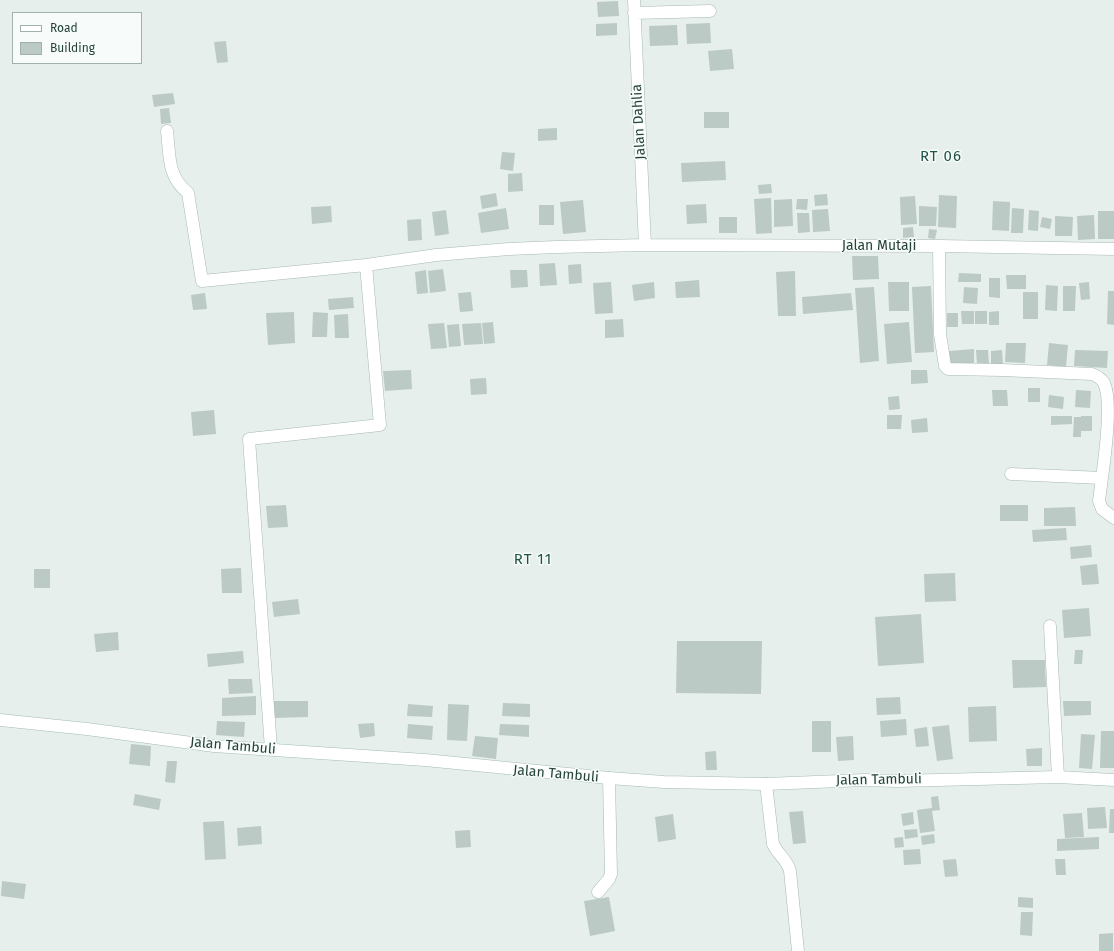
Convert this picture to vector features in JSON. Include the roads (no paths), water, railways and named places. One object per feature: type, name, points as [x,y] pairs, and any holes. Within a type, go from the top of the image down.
[{"type":"street","name":"Jalan Dahlia","points":[[634,0],[645,245]]},
{"type":"street","points":[[634,13],[710,11]]},
{"type":"street","name":"Jalan Mutaji","points":[[167,131],[171,171],[177,182],[188,193],[202,281],[366,265],[436,255],[556,247],[645,245],[939,246],[1114,249]]},
{"type":"street","points":[[939,246],[940,334],[945,366],[948,369],[1092,374],[1099,377],[1105,384],[1109,410],[1099,501],[1102,509],[1114,518]]},
{"type":"street","points":[[271,749],[249,439],[380,425],[366,265]]},
{"type":"street","points":[[1011,474],[1102,478]]},
{"type":"street","points":[[1050,626],[1058,777]]},
{"type":"street","name":"Jalan Tambuli","points":[[0,720],[87,729],[214,746],[425,760],[664,782],[766,784],[865,780],[897,781],[1058,777],[1114,780]]},
{"type":"street","points":[[598,892],[609,879],[611,874],[609,778]]},
{"type":"street","points":[[766,784],[773,844],[776,851],[788,863],[790,871],[798,951]]},
{"type":"district","name":"RT 06","points":[[941,157]]},
{"type":"district","name":"RT 11","points":[[533,560]]}]
